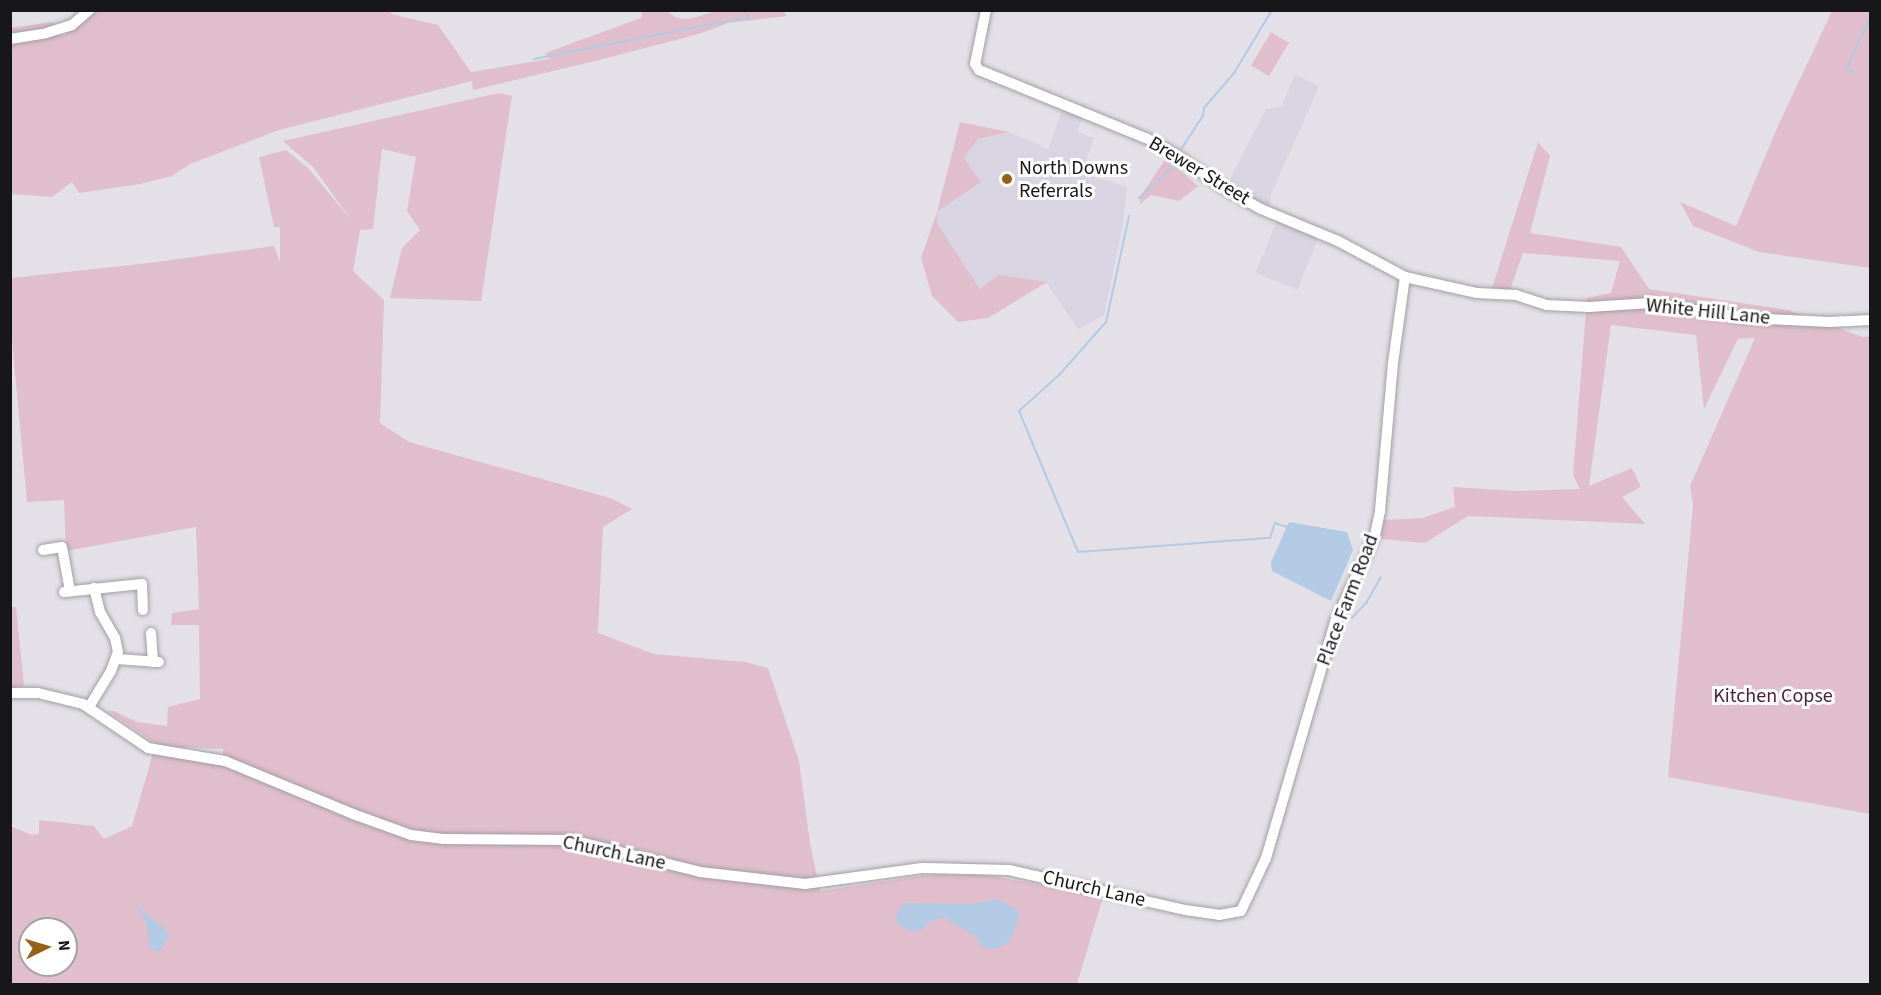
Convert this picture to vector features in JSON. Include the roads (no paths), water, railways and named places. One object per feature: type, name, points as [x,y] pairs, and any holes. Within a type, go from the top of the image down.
[{"type":"street","points":[[10,39],[46,33],[72,25],[89,10]]},
{"type":"street","name":"Brewer Street","points":[[986,10],[975,64],[979,70],[1146,138],[1175,154],[1225,189],[1261,209],[1338,241],[1405,277]]},
{"type":"street","name":"White Hill Lane","points":[[1405,277],[1477,293],[1516,295],[1546,305],[1589,307],[1651,303],[1746,318],[1830,322],[1870,320]]},
{"type":"street","name":"Place Farm Road","points":[[1241,911],[1266,858],[1335,622],[1375,536],[1380,511],[1393,363],[1405,277]]},
{"type":"street","points":[[42,550],[62,547],[67,591],[142,578],[144,610]]},
{"type":"street","points":[[89,707],[117,659],[118,645],[100,612],[94,588]]},
{"type":"street","points":[[117,659],[156,662],[151,633]]},
{"type":"street","name":"Church Lane","points":[[10,693],[38,693],[89,707],[148,748],[225,760],[353,814],[411,835],[443,839],[572,840],[700,872],[805,884],[922,868],[1009,870],[1185,910],[1218,915],[1241,911]]},
{"type":"water","points":[[1289,522],[1347,532],[1353,550],[1331,601],[1272,571],[1271,562]]},
{"type":"water","points":[[997,899],[1017,909],[1019,916],[1012,938],[1002,947],[991,949],[981,945],[976,937],[945,918],[933,920],[914,932],[901,927],[896,921],[897,913],[904,903],[972,904]]},
{"type":"water","points":[[134,903],[168,932],[169,938],[159,952],[150,949],[146,921]]},
{"type":"waterway","points":[[534,59],[749,17],[744,10]]},
{"type":"waterway","points":[[1182,148],[1203,116],[1204,108],[1234,73],[1272,10]]},
{"type":"waterway","points":[[1857,72],[1846,70],[1870,17]]},
{"type":"waterway","points":[[1139,198],[1174,166]]},
{"type":"waterway","points":[[1129,216],[1106,322],[1060,374],[1019,411],[1078,552],[1270,538],[1275,523],[1287,527]]},
{"type":"waterway","points":[[1352,618],[1366,603],[1381,577]]},
{"type":"place","name":"North Downs Referrals","points":[[1007,179]]},
{"type":"park label","name":"Kitchen Copse","points":[[1773,696]]}]
